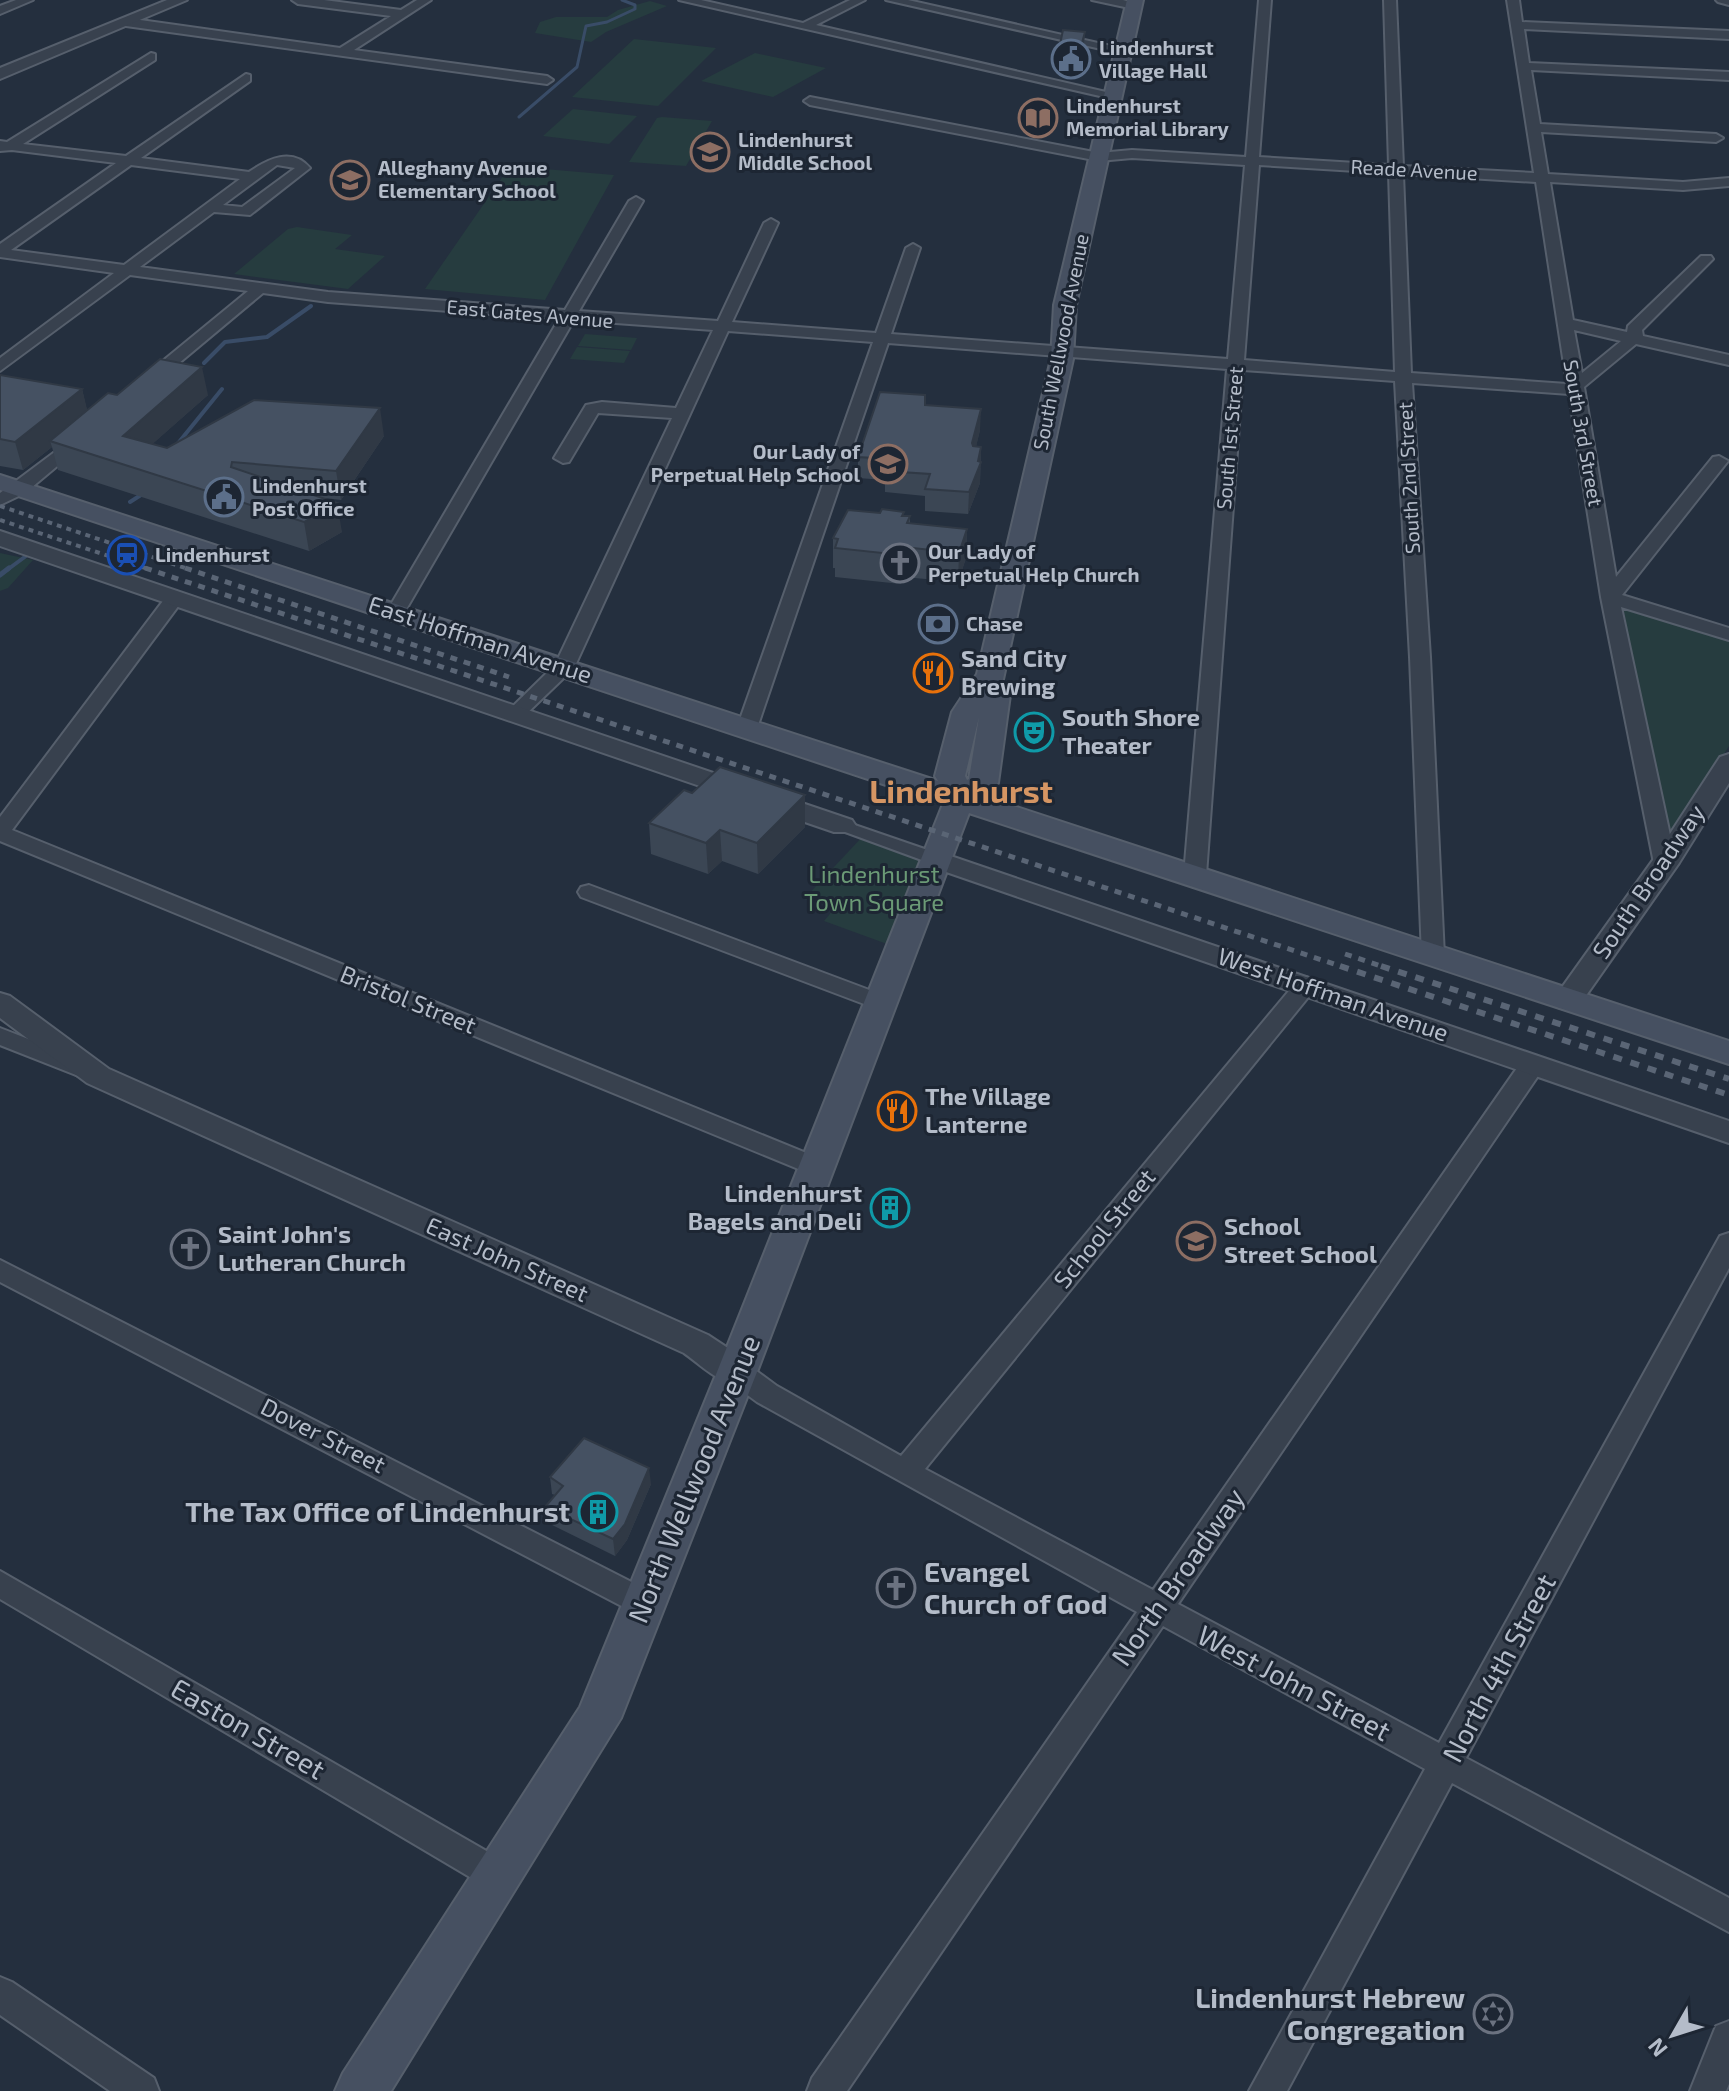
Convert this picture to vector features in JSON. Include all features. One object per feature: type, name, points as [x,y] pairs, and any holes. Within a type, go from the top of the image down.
[{"type":"main road","name":"South Wellwood Avenue","points":[[950,829],[960,798],[983,783],[996,695],[988,684],[1063,353],[1065,305],[1135,3]]},
{"type":"main road","name":"East Hoffman Avenue","points":[[6,490],[395,613],[960,798]]},
{"type":"main road","points":[[960,798],[1729,1053]]},
{"type":"main road","name":"North Wellwood Avenue","points":[[361,2091],[598,1718],[950,829]]},
{"type":"street","points":[[0,10],[27,0]]},
{"type":"street","points":[[0,74],[180,0]]},
{"type":"street","points":[[298,0],[403,14]]},
{"type":"street","points":[[342,52],[425,0]]},
{"type":"street","points":[[685,0],[1113,95]]},
{"type":"street","points":[[805,26],[859,0]]},
{"type":"street","points":[[892,0],[1123,50]]},
{"type":"street","points":[[1098,0],[1135,3]]},
{"type":"street","name":"South 1st Street","points":[[1195,875],[1265,0]]},
{"type":"street","name":"South 2nd Street","points":[[1390,0],[1403,375],[1420,657],[1433,956]]},
{"type":"street","name":"South 3rd Street","points":[[1513,0],[1610,597],[1665,863]]},
{"type":"street","points":[[1722,0],[1729,1]]},
{"type":"street","points":[[126,22],[547,80]]},
{"type":"street","points":[[1516,25],[1729,35]]},
{"type":"street","points":[[4,148],[151,57]]},
{"type":"street","points":[[1523,66],[1729,76]]},
{"type":"street","points":[[0,252],[246,78]]},
{"type":"street","name":"Reade Avenue","points":[[810,101],[1099,157],[1132,154],[1683,186],[1729,182]]},
{"type":"street","points":[[1532,128],[1716,138]]},
{"type":"street","points":[[4,148],[252,176]]},
{"type":"street","points":[[0,366],[210,207],[252,176],[278,160],[297,162],[303,168],[245,212],[210,207]]},
{"type":"street","points":[[395,613],[571,317],[636,201]]},
{"type":"street","points":[[515,714],[564,668],[771,223]]},
{"type":"street","points":[[747,728],[913,248]]},
{"type":"street","name":"East Gates Avenue","points":[[0,252],[328,297],[882,340],[1577,387]]},
{"type":"street","points":[[1635,337],[1634,329],[1706,259]]},
{"type":"street","points":[[136,391],[260,288]]},
{"type":"street","points":[[1564,323],[1729,360]]},
{"type":"street","points":[[1577,387],[1635,337]]},
{"type":"street","points":[[563,458],[589,411],[596,408],[683,414]]},
{"type":"street","points":[[6,490],[88,431]]},
{"type":"street","points":[[1719,461],[1610,597],[1729,634]]},
{"type":"street","points":[[0,538],[936,859]]},
{"type":"street","points":[[0,832],[176,597]]},
{"type":"street","name":"South Broadway","points":[[1568,1000],[1665,863],[1729,762]]},
{"type":"street","name":"Bristol Street","points":[[0,832],[817,1167]]},
{"type":"street","name":"West Hoffman Avenue","points":[[936,859],[1729,1132]]},
{"type":"street","points":[[589,892],[880,1002]]},
{"type":"street","name":"School Street","points":[[905,1472],[1306,985]]},
{"type":"street","name":"East John Street","points":[[0,1003],[98,1076]]},
{"type":"street","name":"East John Street","points":[[0,1036],[98,1076],[696,1344],[737,1372]]},
{"type":"street","name":"North Broadway","points":[[825,2091],[1155,1609],[1401,1260],[1533,1064]]},
{"type":"street","name":"North 4th Street","points":[[1267,2091],[1729,1243]]},
{"type":"street","name":"Dover Street","points":[[0,1270],[644,1603]]},
{"type":"street","name":"West John Street","points":[[737,1372],[767,1394],[905,1472],[1729,1916]]},
{"type":"street","name":"Easton Street","points":[[0,1584],[497,1875]]},
{"type":"street","points":[[0,1994],[141,2091]]},
{"type":"street","points":[[1708,2091],[1729,2039]]},
{"type":"green space","points":[[650,1],[667,6],[606,32],[591,42],[535,33],[540,22],[556,17],[607,17],[618,10]]},
{"type":"green space","points":[[634,39],[716,48],[658,106],[572,97]]},
{"type":"green space","points":[[755,53],[826,68],[773,97],[701,81]]},
{"type":"green space","points":[[573,109],[637,116],[609,144],[543,136]]},
{"type":"green space","points":[[657,118],[712,121],[686,166],[629,162]]},
{"type":"green space","points":[[510,166],[614,175],[545,300],[425,289]]},
{"type":"green space","points":[[297,227],[352,235],[335,249],[385,256],[348,289],[234,274],[288,229]]},
{"type":"green space","points":[[585,334],[637,338],[631,350],[578,346]]},
{"type":"green space","points":[[577,347],[630,351],[624,363],[570,359]]},
{"type":"green space","points":[[0,553],[33,560],[8,588],[0,591]]},
{"type":"green space","points":[[1623,607],[1729,640],[1729,746],[1668,844]]},
{"type":"green space","name":"Lindenhurst Town Square","points":[[864,835],[934,859],[898,948],[824,921],[834,909],[804,899]]},
{"type":"building","points":[[1063,30],[1085,32],[1080,50],[1059,49]]},
{"type":"building","points":[[160,359],[202,367],[123,436],[167,448],[254,400],[380,408],[336,471],[232,462],[231,467],[337,503],[304,522],[50,441],[108,393],[117,395]]},
{"type":"building","points":[[0,375],[82,389],[15,442],[0,439]]},
{"type":"building","points":[[880,392],[925,395],[925,405],[981,409],[972,443],[981,447],[978,461],[981,462],[969,492],[925,489],[930,474],[885,471],[889,459],[858,457]]},
{"type":"building","points":[[882,509],[904,512],[902,516],[910,516],[907,523],[967,529],[959,553],[904,547],[901,555],[835,548],[838,539],[833,538],[848,510],[880,513]]},
{"type":"building","points":[[720,767],[805,795],[757,843],[720,830],[706,843],[649,823],[684,790],[692,793]]},
{"type":"building","name":"The Tax Office of Lindenhurst","points":[[584,1438],[649,1468],[625,1524],[613,1539],[545,1507],[563,1486],[550,1477]]},
{"type":"waterway","points":[[519,117],[577,67],[586,26],[607,22],[635,9],[635,5],[622,0]]},
{"type":"waterway","points":[[204,363],[225,342],[267,337],[311,306]]},
{"type":"waterway","points":[[175,447],[222,389]]},
{"type":"waterway","points":[[130,502],[144,493]]},
{"type":"waterway","points":[[7,570],[26,556]]},
{"type":"waterway","points":[[0,575],[9,568]]},
{"type":"railway","points":[[0,506],[191,570]]},
{"type":"railway","points":[[0,520],[151,570]]},
{"type":"railway","points":[[145,568],[1346,968]]},
{"type":"railway","points":[[185,568],[509,677]]},
{"type":"railway","points":[[1345,954],[1381,966]]},
{"type":"railway","points":[[1340,966],[1729,1095]]},
{"type":"railway","points":[[1381,966],[1729,1079]]},
{"type":"railway","points":[[1381,966],[1387,968]]},
{"type":"place","name":"Lindenhurst Village Hall","points":[[1071,59]]},
{"type":"place","name":"Lindenhurst Memorial Library","points":[[1038,118]]},
{"type":"place","name":"Lindenhurst Middle School","points":[[710,152]]},
{"type":"place","name":"Alleghany Avenue Elementary School","points":[[350,180]]},
{"type":"place","name":"Our Lady of Perpetual Help School","points":[[888,464]]},
{"type":"place","name":"Lindenhurst Post Office","points":[[224,497]]},
{"type":"place","name":"Lindenhurst","points":[[127,555]]},
{"type":"place","name":"Our Lady of Perpetual Help Church","points":[[900,563]]},
{"type":"place","name":"Chase","points":[[938,624]]},
{"type":"place","name":"Sand City Brewing","points":[[933,673]]},
{"type":"place","name":"South Shore Theater","points":[[1034,732]]},
{"type":"place","name":"The Village Lanterne","points":[[897,1111]]},
{"type":"place","name":"Lindenhurst Bagels and Deli","points":[[890,1208]]},
{"type":"place","name":"School Street School","points":[[1196,1241]]},
{"type":"place","name":"Saint John's Lutheran Church","points":[[190,1249]]},
{"type":"place","name":"The Tax Office of Lindenhurst","points":[[598,1512]]},
{"type":"place","name":"Evangel Church of God","points":[[896,1588]]},
{"type":"place","name":"Lindenhurst Hebrew Congregation","points":[[1493,2014]]},
{"type":"district","name":"Lindenhurst","points":[[961,792]]}]
